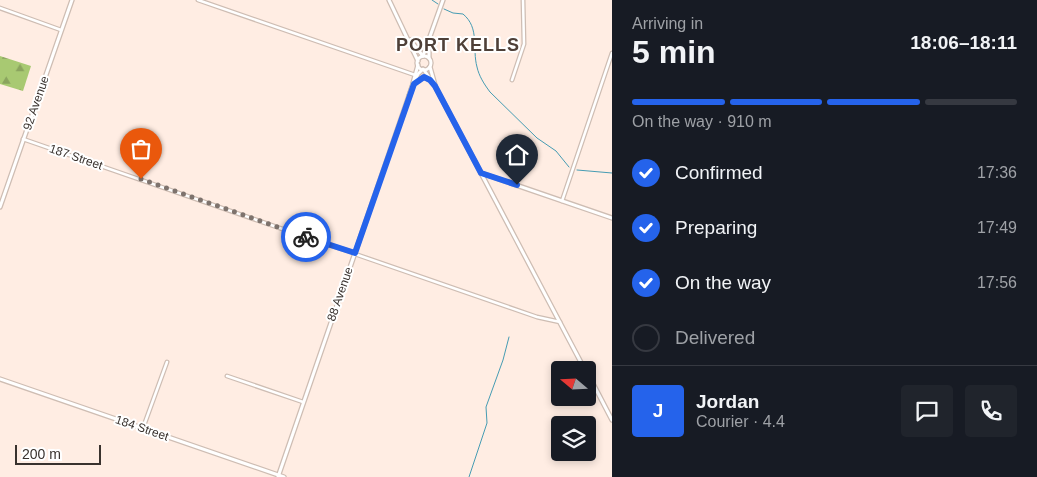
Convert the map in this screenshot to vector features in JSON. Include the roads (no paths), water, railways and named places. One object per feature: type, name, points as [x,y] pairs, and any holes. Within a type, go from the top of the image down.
[{"type":"main road","name":"92 Avenue","points":[[0,207],[72,0]]},
{"type":"main road","points":[[390,0],[418,63],[435,86]]},
{"type":"main road","points":[[418,63],[428,44],[443,0]]},
{"type":"main road","points":[[409,40],[423,56],[429,59]]},
{"type":"main road","points":[[416,49],[421,49],[428,44]]},
{"type":"main road","points":[[428,44],[430,72],[435,86],[580,361]]},
{"type":"main road","name":"88 Avenue","points":[[414,83],[418,63]]},
{"type":"main road","points":[[424,70],[430,66]]},
{"type":"main road","name":"88 Avenue","points":[[278,476],[414,83],[418,74],[424,70]]},
{"type":"main road","points":[[414,83],[424,77],[430,80]]},
{"type":"main road","points":[[481,173],[612,218]]},
{"type":"main road","name":"184 Street","points":[[0,378],[284,477]]},
{"type":"main road","points":[[596,389],[612,420]]},
{"type":"street","points":[[198,0],[415,74]]},
{"type":"street","points":[[512,80],[524,44],[523,0]]},
{"type":"street","points":[[0,8],[61,30]]},
{"type":"street","points":[[562,201],[612,53]]},
{"type":"street","name":"187 Street","points":[[23,139],[543,318],[560,322]]},
{"type":"street","points":[[144,428],[167,362]]},
{"type":"street","points":[[227,376],[303,402]]},
{"type":"waterway","points":[[432,0],[438,4]]},
{"type":"waterway","points":[[444,9],[453,13],[463,14],[472,26],[478,70],[490,92],[537,138],[556,151],[569,167]]},
{"type":"waterway","points":[[407,95],[413,78]]},
{"type":"waterway","points":[[577,170],[612,173]]},
{"type":"waterway","points":[[469,477],[487,423],[486,407],[509,337]]},
{"type":"district","name":"PORT KELLS","points":[[458,45]]}]
